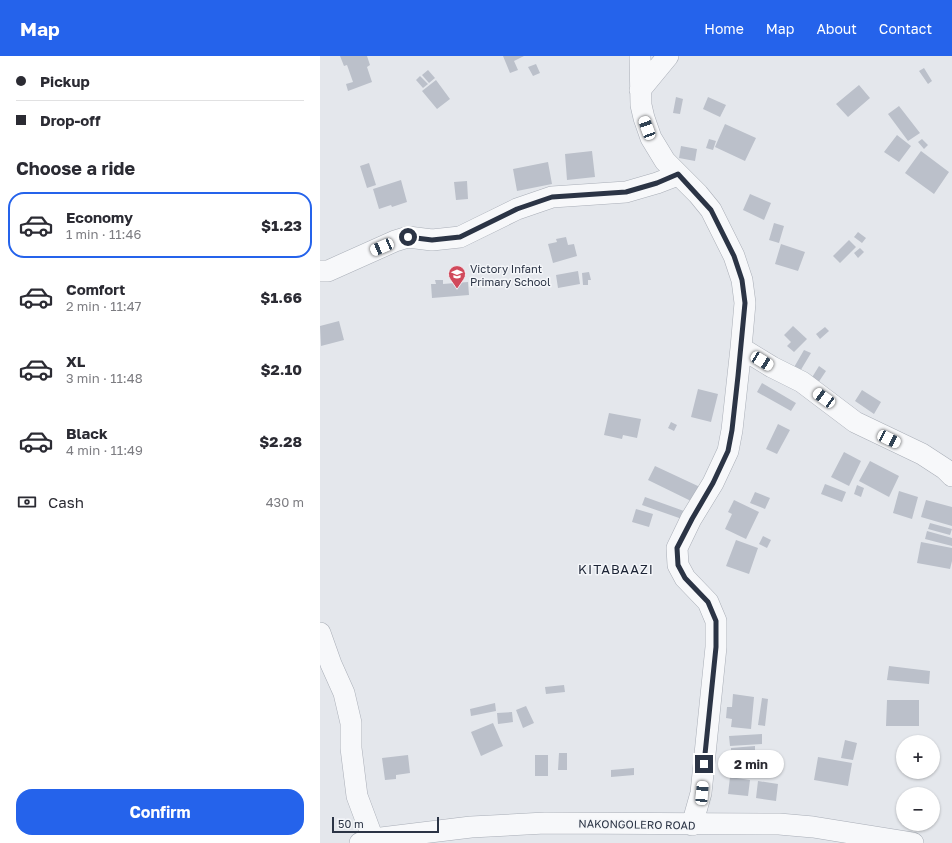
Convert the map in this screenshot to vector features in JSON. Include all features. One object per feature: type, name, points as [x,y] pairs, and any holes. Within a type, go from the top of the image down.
[{"type":"street","points":[[640,56],[640,90],[644,118],[651,138],[665,161],[711,210],[734,256],[742,280],[745,303],[732,430],[728,451],[713,483],[677,548],[678,565],[685,578],[708,602],[716,621],[716,647],[702,793],[692,825]]},
{"type":"street","points":[[640,90],[668,56]]},
{"type":"street","points":[[320,271],[328,271],[395,241],[408,237],[432,240],[460,237],[517,209],[552,197],[626,192],[657,183],[678,174]]},
{"type":"street","points":[[741,348],[772,367],[802,382],[856,422],[922,454],[945,469],[952,476]]},
{"type":"street","points":[[320,633],[331,664],[344,693],[352,723],[351,748],[357,796],[366,841]]},
{"type":"street","points":[[702,793],[721,824]]},
{"type":"street","name":"NAKONGOLERO ROAD","points":[[366,841],[471,827],[545,823],[692,825],[779,824],[813,826],[913,843]]},
{"type":"building","points":[[340,56],[367,56],[370,65],[367,67],[372,82],[348,91],[346,84],[353,82],[347,65],[344,66]]},
{"type":"building","points":[[503,56],[524,56],[514,61],[518,70],[510,73]]},
{"type":"building","points":[[536,64],[540,73],[533,76],[528,67]]},
{"type":"building","points":[[924,68],[932,81],[928,84],[919,71]]},
{"type":"building","points":[[428,70],[435,78],[429,83],[422,75]]},
{"type":"building","points":[[420,76],[428,84],[423,88],[416,80]]},
{"type":"building","points":[[436,80],[450,99],[437,109],[422,91]]},
{"type":"building","points":[[859,85],[870,98],[848,117],[836,104]]},
{"type":"building","points":[[676,97],[683,99],[680,114],[673,113]]},
{"type":"building","points":[[708,97],[726,105],[720,117],[703,109]]},
{"type":"building","points":[[899,106],[920,133],[908,141],[888,114]]},
{"type":"building","points":[[725,124],[756,138],[745,161],[715,147]]},
{"type":"building","points":[[897,135],[911,146],[899,162],[884,152]]},
{"type":"building","points":[[709,139],[716,141],[713,150],[706,148]]},
{"type":"building","points":[[922,139],[928,145],[924,149],[918,142]]},
{"type":"building","points":[[681,146],[697,149],[695,161],[679,158]]},
{"type":"building","points":[[592,151],[595,177],[567,180],[565,154]]},
{"type":"building","points":[[921,151],[949,172],[934,194],[905,173]]},
{"type":"building","points":[[548,162],[552,184],[517,191],[513,169]]},
{"type":"building","points":[[369,163],[376,185],[367,188],[360,166]]},
{"type":"building","points":[[401,180],[407,202],[392,207],[391,205],[379,209],[373,189]]},
{"type":"building","points":[[467,181],[468,199],[456,200],[454,182]]},
{"type":"building","points":[[750,194],[771,203],[764,220],[743,210]]},
{"type":"building","points":[[774,223],[784,226],[779,243],[769,240]]},
{"type":"building","points":[[858,232],[866,238],[862,243],[854,237]]},
{"type":"building","points":[[566,237],[568,245],[574,244],[577,256],[553,263],[548,244],[557,242],[556,239]]},
{"type":"building","points":[[849,240],[856,247],[840,263],[833,256]]},
{"type":"building","points":[[781,244],[805,252],[798,271],[775,264]]},
{"type":"building","points":[[860,248],[864,252],[858,258],[854,253]]},
{"type":"building","points":[[578,271],[580,284],[558,288],[556,275]]},
{"type":"building","points":[[589,272],[591,280],[588,280],[588,285],[583,285],[582,273]]},
{"type":"building","points":[[435,280],[443,280],[443,284],[468,282],[469,295],[432,298],[431,284],[436,284]]},
{"type":"building","points":[[339,321],[344,340],[321,346],[320,326]]},
{"type":"building","points":[[793,326],[807,339],[794,352],[787,346],[791,342],[784,335]]},
{"type":"building","points":[[825,327],[829,331],[820,339],[816,334]]},
{"type":"building","points":[[804,350],[811,353],[799,373],[793,369]]},
{"type":"building","points":[[819,366],[826,371],[818,383],[811,379]]},
{"type":"building","points":[[762,383],[796,403],[791,411],[757,392]]},
{"type":"building","points":[[698,389],[718,394],[711,422],[691,417]]},
{"type":"building","points":[[862,390],[881,402],[874,414],[855,401]]},
{"type":"building","points":[[609,413],[641,419],[637,438],[623,435],[622,439],[604,435]]},
{"type":"building","points":[[671,422],[677,425],[674,431],[668,428]]},
{"type":"building","points":[[778,424],[790,430],[777,454],[766,449]]},
{"type":"building","points":[[844,452],[861,461],[849,486],[831,477]]},
{"type":"building","points":[[870,461],[899,476],[889,497],[859,481]]},
{"type":"building","points":[[655,466],[700,487],[693,502],[648,480]]},
{"type":"building","points":[[825,484],[846,492],[842,502],[821,494]]},
{"type":"building","points":[[857,485],[864,488],[861,497],[854,494]]},
{"type":"building","points":[[899,491],[918,497],[912,519],[893,513]]},
{"type":"building","points":[[755,492],[770,498],[765,509],[750,503]]},
{"type":"building","points":[[645,497],[684,511],[682,519],[642,505]]},
{"type":"building","points":[[734,500],[759,512],[746,539],[725,529],[732,514],[728,512]]},
{"type":"building","points":[[926,500],[952,507],[952,526],[921,517]]},
{"type":"building","points":[[636,509],[653,514],[649,527],[632,522]]},
{"type":"building","points":[[930,523],[952,529],[950,535],[928,529]]},
{"type":"building","points":[[927,531],[952,538],[952,546],[925,539]]},
{"type":"building","points":[[763,536],[771,540],[767,548],[759,544]]},
{"type":"building","points":[[736,540],[758,548],[749,574],[726,566]]},
{"type":"building","points":[[921,542],[952,548],[952,561],[950,569],[917,563]]},
{"type":"building","points":[[889,666],[930,671],[929,684],[887,680]]},
{"type":"building","points":[[564,685],[565,692],[546,694],[545,687]]},
{"type":"building","points":[[733,694],[754,697],[751,729],[731,727],[732,719],[726,718],[727,707],[732,707]]},
{"type":"building","points":[[762,698],[768,699],[765,726],[758,725]]},
{"type":"building","points":[[887,700],[919,700],[919,726],[886,726]]},
{"type":"building","points":[[495,703],[496,711],[471,716],[470,709]]},
{"type":"building","points":[[526,706],[534,723],[523,728],[516,710]]},
{"type":"building","points":[[512,712],[513,722],[498,724],[497,713]]},
{"type":"building","points":[[493,723],[503,746],[481,756],[471,732]]},
{"type":"building","points":[[762,734],[762,744],[730,746],[729,736]]},
{"type":"building","points":[[845,740],[857,743],[853,760],[841,758]]},
{"type":"building","points":[[755,746],[755,755],[731,757],[731,748]]},
{"type":"building","points":[[559,753],[567,753],[567,770],[558,770]]},
{"type":"building","points":[[408,755],[410,773],[396,775],[396,779],[385,780],[382,758]]},
{"type":"building","points":[[535,755],[548,755],[548,776],[535,776]]},
{"type":"building","points":[[818,757],[852,763],[848,786],[814,780]]},
{"type":"building","points":[[634,768],[634,775],[611,777],[611,770]]},
{"type":"building","points":[[730,777],[750,780],[748,796],[728,794]]},
{"type":"building","points":[[758,781],[778,784],[776,801],[756,798]]},
{"type":"place","name":"Victory Infant Primary School","points":[[457,289]]},
{"type":"district","name":"KITABAAZI","points":[[616,569]]},
{"type":"route","points":[[408,237],[432,240],[460,237],[517,209],[552,197],[626,192],[657,183],[678,174],[698,194],[711,210],[730,245],[742,280],[745,303],[732,430],[728,451],[713,483],[677,548],[678,565],[685,578],[708,602],[716,621],[716,647],[704,764]]}]
